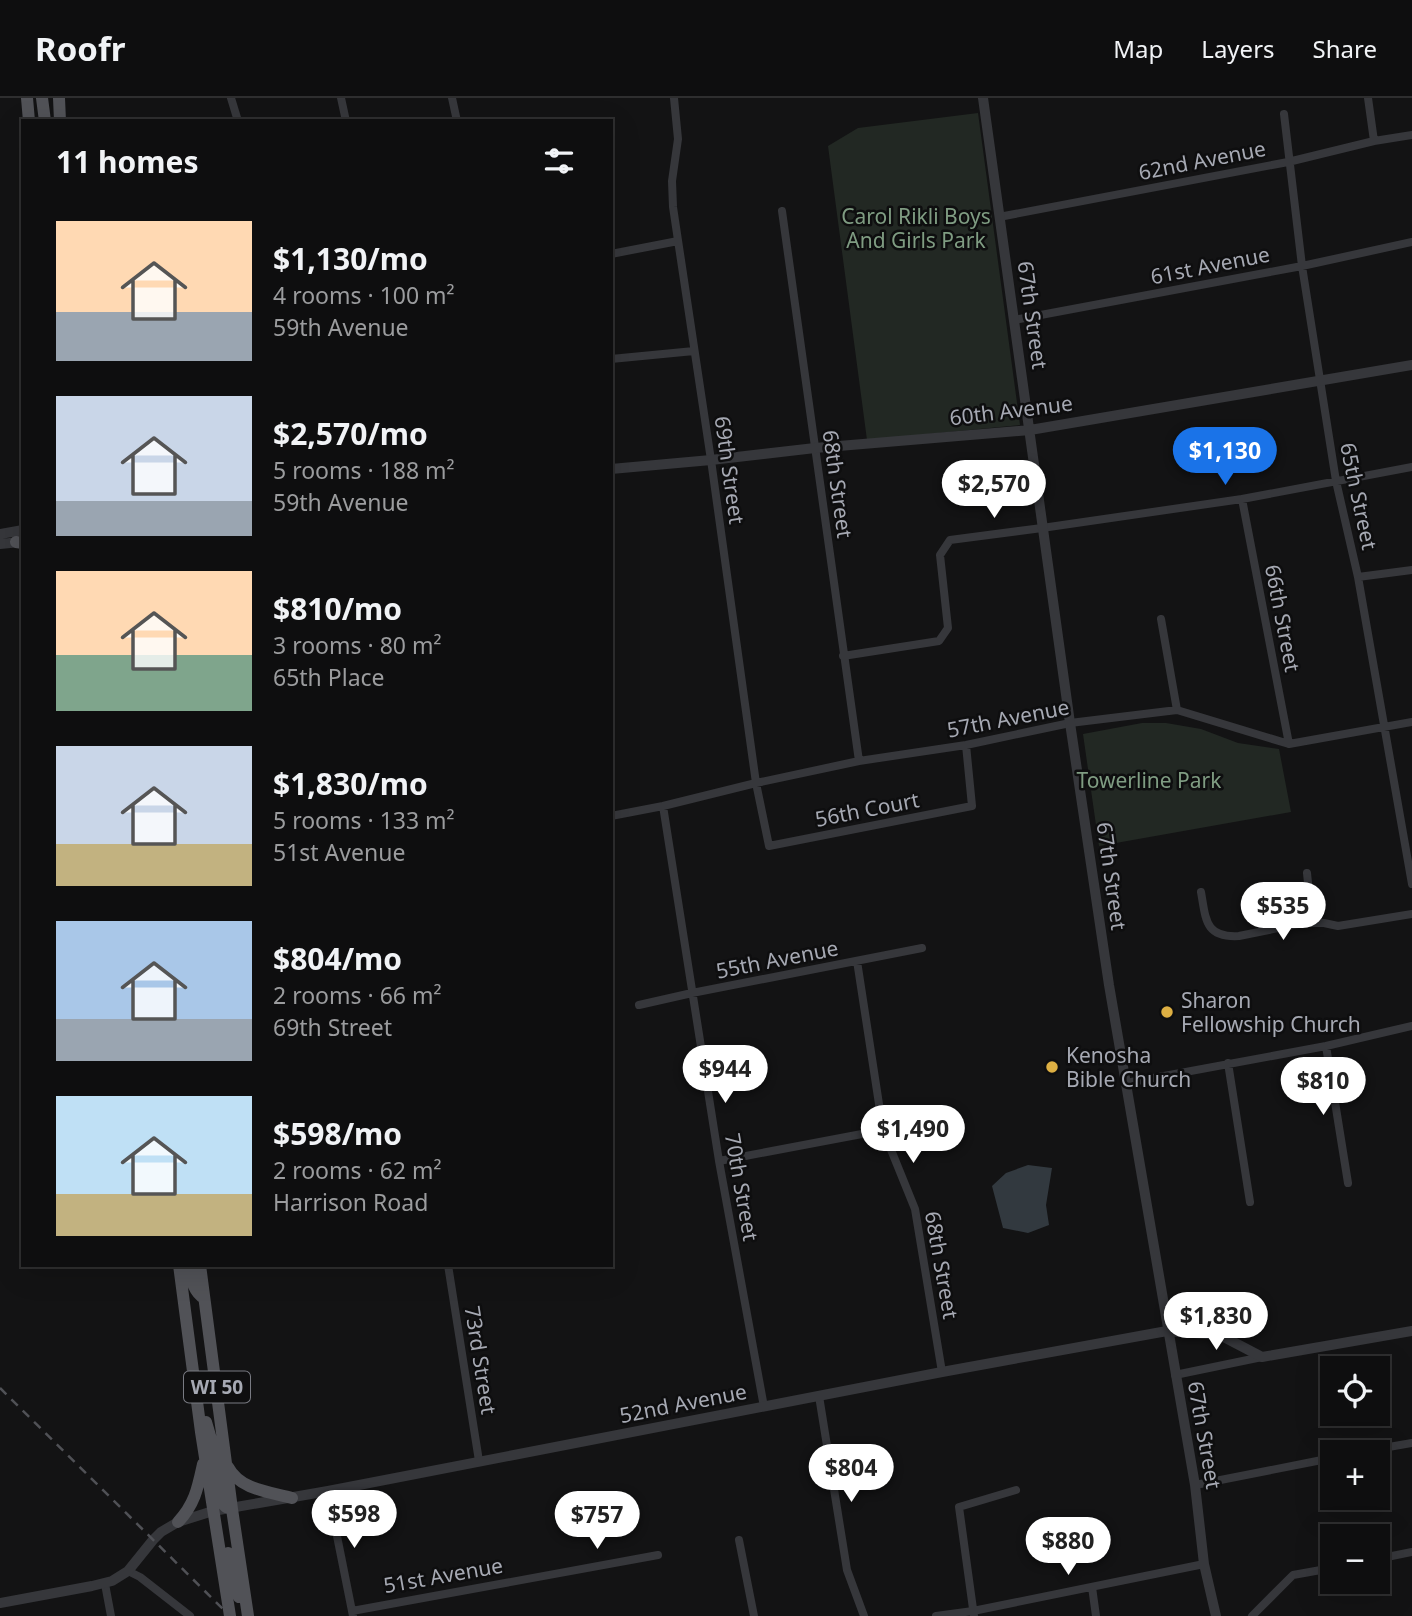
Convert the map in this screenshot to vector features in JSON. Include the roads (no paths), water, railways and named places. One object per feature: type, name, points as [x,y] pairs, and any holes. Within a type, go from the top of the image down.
[{"type":"main road","points":[[27,98],[29,119]]},
{"type":"main road","points":[[42,98],[46,119]]},
{"type":"main road","points":[[59,98],[60,119]]},
{"type":"main road","name":"WI 50","points":[[179,1267],[230,1616]]},
{"type":"main road","points":[[189,1267],[194,1288],[205,1298]]},
{"type":"main road","name":"WI 50","points":[[200,1267],[248,1616]]},
{"type":"main road","points":[[196,1395],[213,1446],[221,1502],[232,1509]]},
{"type":"main road","points":[[178,1522],[189,1511],[205,1457]]},
{"type":"main road","points":[[226,1463],[233,1476],[250,1486],[292,1498]]},
{"type":"main road","points":[[213,1511],[223,1523],[235,1586],[248,1616]]},
{"type":"street","points":[[231,98],[237,119]]},
{"type":"street","points":[[341,98],[346,119]]},
{"type":"street","points":[[452,98],[457,119]]},
{"type":"street","name":"69th Street","points":[[674,98],[678,139],[671,181],[673,207],[756,783],[769,846]]},
{"type":"street","name":"67th Street","points":[[983,98],[1109,985],[1195,1485],[1204,1564],[1216,1616]]},
{"type":"street","points":[[1368,98],[1374,141]]},
{"type":"street","name":"65th Street","points":[[1284,114],[1302,266],[1336,481],[1358,578],[1412,884]]},
{"type":"street","name":"62nd Avenue","points":[[999,218],[1289,162],[1374,141],[1412,135]]},
{"type":"street","name":"68th Street","points":[[782,211],[859,761]]},
{"type":"street","points":[[613,254],[678,241]]},
{"type":"street","name":"61st Avenue","points":[[1014,320],[1302,266],[1412,242]]},
{"type":"street","points":[[613,359],[694,351]]},
{"type":"street","name":"60th Avenue","points":[[613,469],[1030,430],[1412,365]]},
{"type":"street","points":[[844,656],[939,640],[948,628],[940,555],[950,540],[1242,499],[1412,467]]},
{"type":"street","name":"66th Street","points":[[1242,499],[1289,744]]},
{"type":"street","points":[[0,534],[21,530]]},
{"type":"street","points":[[0,544],[20,542]]},
{"type":"street","points":[[1358,578],[1412,570]]},
{"type":"street","points":[[1161,619],[1177,710]]},
{"type":"street","name":"57th Avenue","points":[[613,816],[859,761],[966,745],[1070,723],[1177,710],[1289,744],[1412,722]]},
{"type":"street","name":"56th Court","points":[[769,846],[972,806],[966,745]]},
{"type":"street","name":"70th Street","points":[[663,806],[719,1161],[764,1407]]},
{"type":"street","points":[[1307,873],[1312,922]]},
{"type":"street","points":[[1201,892],[1209,926],[1219,935],[1239,936],[1312,922],[1338,926],[1412,914]]},
{"type":"street","name":"55th Avenue","points":[[639,1005],[922,948]]},
{"type":"street","name":"68th Street","points":[[857,961],[883,1130],[915,1209],[942,1372]]},
{"type":"street","points":[[1126,1083],[1326,1046],[1412,1026]]},
{"type":"street","points":[[1326,1046],[1348,1183]]},
{"type":"street","points":[[1228,1063],[1250,1202]]},
{"type":"street","points":[[719,1161],[883,1130]]},
{"type":"street","name":"73rd Street","points":[[448,1267],[479,1461]]},
{"type":"street","name":"52nd Avenue","points":[[128,1571],[161,1532],[178,1522],[213,1511],[942,1372],[1167,1331],[1220,1335],[1262,1357]]},
{"type":"street","points":[[1175,1375],[1412,1331]]},
{"type":"street","points":[[819,1396],[847,1570],[864,1616]]},
{"type":"street","points":[[1390,1447],[1412,1443]]},
{"type":"street","points":[[1195,1485],[1320,1460]]},
{"type":"street","points":[[974,1613],[959,1507],[1016,1490]]},
{"type":"street","points":[[328,1491],[352,1613]]},
{"type":"street","points":[[739,1540],[754,1616]]},
{"type":"street","points":[[1390,1556],[1412,1552]]},
{"type":"street","name":"51st Avenue","points":[[352,1613],[658,1555]]},
{"type":"street","points":[[936,1616],[974,1613],[1204,1564]]},
{"type":"street","points":[[1252,1616],[1293,1575],[1320,1570]]},
{"type":"street","points":[[0,1603],[105,1584],[128,1571],[140,1577],[190,1616]]},
{"type":"street","points":[[105,1584],[111,1616]]},
{"type":"street","points":[[1092,1587],[1096,1616]]},
{"type":"railway","points":[[0,1388],[230,1616]]},
{"type":"place","name":"Sharon Fellowship Church","points":[[1167,1012]]},
{"type":"place","name":"Kenosha Bible Church","points":[[1052,1067]]},
{"type":"park label","name":"Carol Rikli Boys And Girls Park","points":[[916,228]]},
{"type":"park label","name":"Towerline Park","points":[[1149,780]]}]
